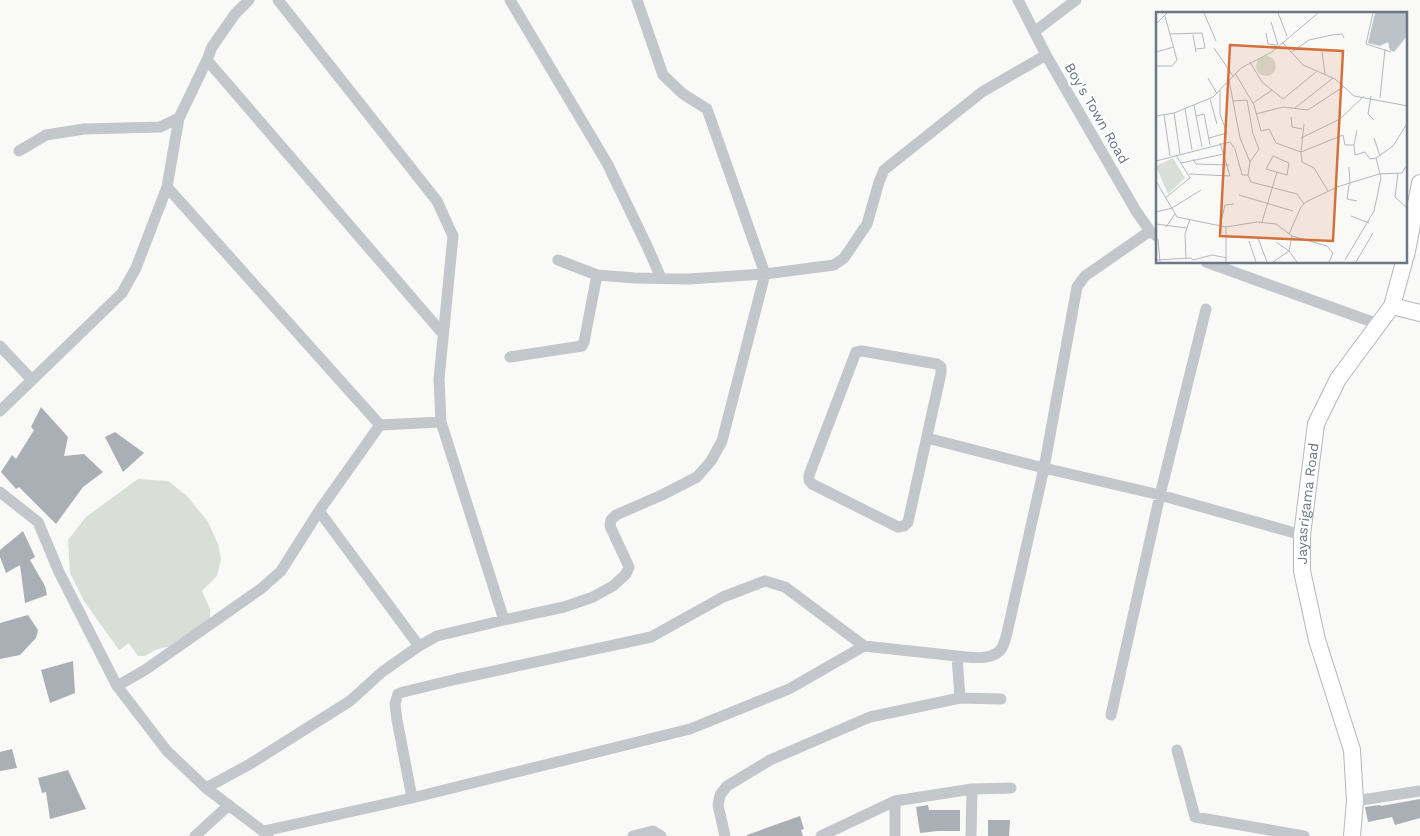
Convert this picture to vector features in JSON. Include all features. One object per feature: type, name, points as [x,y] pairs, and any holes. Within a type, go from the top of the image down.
[{"type":"street","points":[[0,411],[122,293],[136,268],[167,187],[180,118],[212,47],[235,14],[249,0]]},
{"type":"street","points":[[278,0],[438,201],[453,236],[439,379],[441,422],[504,620]]},
{"type":"street","points":[[510,0],[607,163],[661,278]]},
{"type":"street","points":[[206,788],[250,764],[350,701],[382,672],[437,636],[564,607],[593,597],[613,586],[626,574],[628,567],[610,526],[611,520],[616,515],[697,477],[711,461],[722,441],[765,274],[707,110],[683,94],[663,75],[637,0]]},
{"type":"street","name":"Boy's Town Road","points":[[1018,0],[1046,55],[1136,211],[1154,234]]},
{"type":"street","points":[[1034,32],[1076,0]]},
{"type":"street","points":[[558,260],[597,275],[689,279],[765,274],[834,265],[844,258],[868,224],[878,182],[884,170],[982,92],[1046,55]]},
{"type":"street","points":[[207,60],[443,334]]},
{"type":"street","points":[[19,150],[46,135],[84,129],[160,127],[180,118]]},
{"type":"street","points":[[1408,246],[1420,183]]},
{"type":"street","points":[[167,187],[380,424],[441,422]]},
{"type":"street","points":[[412,798],[397,720],[395,704],[398,694],[457,679],[651,637],[723,597],[765,581],[785,587],[864,646],[983,658],[995,655],[1002,647],[1007,633],[1044,468],[1078,287],[1085,276],[1154,234]]},
{"type":"street","points":[[1212,264],[1378,324]]},
{"type":"street","name":"Jayasrigama Road","points":[[1352,836],[1355,801],[1352,750],[1317,640],[1302,572],[1302,535],[1316,424],[1338,380],[1392,306],[1403,264]]},
{"type":"street","points":[[510,357],[582,346],[597,275]]},
{"type":"street","points":[[1392,306],[1420,313]]},
{"type":"street","points":[[1111,715],[1160,495],[1206,309]]},
{"type":"street","points":[[0,346],[31,379]]},
{"type":"street","points":[[862,351],[941,366],[927,438],[908,522],[904,526],[898,527],[812,484],[810,480],[809,475],[856,352],[862,351]]},
{"type":"street","points":[[117,686],[145,670],[262,588],[281,570],[380,424]]},
{"type":"street","points":[[927,438],[1160,495],[1302,535]]},
{"type":"street","points":[[0,492],[38,522],[59,572],[117,686],[167,751],[206,788],[267,834],[690,729],[789,688],[864,646]]},
{"type":"street","points":[[319,512],[419,646]]},
{"type":"street","points":[[957,656],[960,698]]},
{"type":"street","points":[[725,836],[718,805],[720,795],[726,786],[770,760],[870,717],[960,698],[1001,699]]},
{"type":"street","points":[[1177,750],[1195,817],[1304,836]]},
{"type":"street","points":[[821,836],[896,801],[972,789],[1011,788]]},
{"type":"street","points":[[971,836],[972,789]]},
{"type":"street","points":[[1355,801],[1420,791]]},
{"type":"street","points":[[895,836],[896,801]]},
{"type":"street","points":[[196,836],[229,805]]},
{"type":"street","points":[[633,836],[653,830],[661,836]]},
{"type":"shaded area","points":[[138,479],[168,481],[187,496],[208,522],[218,544],[221,559],[217,576],[202,591],[210,609],[210,619],[170,646],[155,650],[145,656],[138,656],[129,643],[119,650],[84,601],[70,573],[68,540],[86,517]]},
{"type":"building","points":[[41,407],[68,437],[64,456],[84,454],[103,472],[83,487],[56,524],[19,487],[16,489],[1,472],[12,455],[16,459],[34,430],[31,427]]},
{"type":"building","points":[[115,432],[144,453],[123,472],[105,437]]},
{"type":"building","points":[[23,531],[35,557],[30,560],[45,586],[47,595],[25,603],[20,565],[6,573],[0,557],[0,550]]},
{"type":"building","points":[[28,615],[38,630],[36,638],[20,655],[0,659],[0,623]]},
{"type":"building","points":[[73,661],[75,693],[50,703],[41,670]]},
{"type":"building","points":[[12,749],[17,768],[0,771],[0,752]]},
{"type":"building","points":[[68,770],[86,809],[50,819],[46,792],[42,793],[38,778]]},
{"type":"building","points":[[1420,799],[1420,818],[1395,825],[1392,817],[1368,822],[1365,807]]},
{"type":"building","points":[[928,805],[929,810],[960,810],[960,831],[920,833],[916,807]]},
{"type":"building","points":[[800,816],[804,829],[801,830],[803,836],[747,836],[747,835]]},
{"type":"building","points":[[988,820],[1010,820],[1009,836],[988,836]]}]
